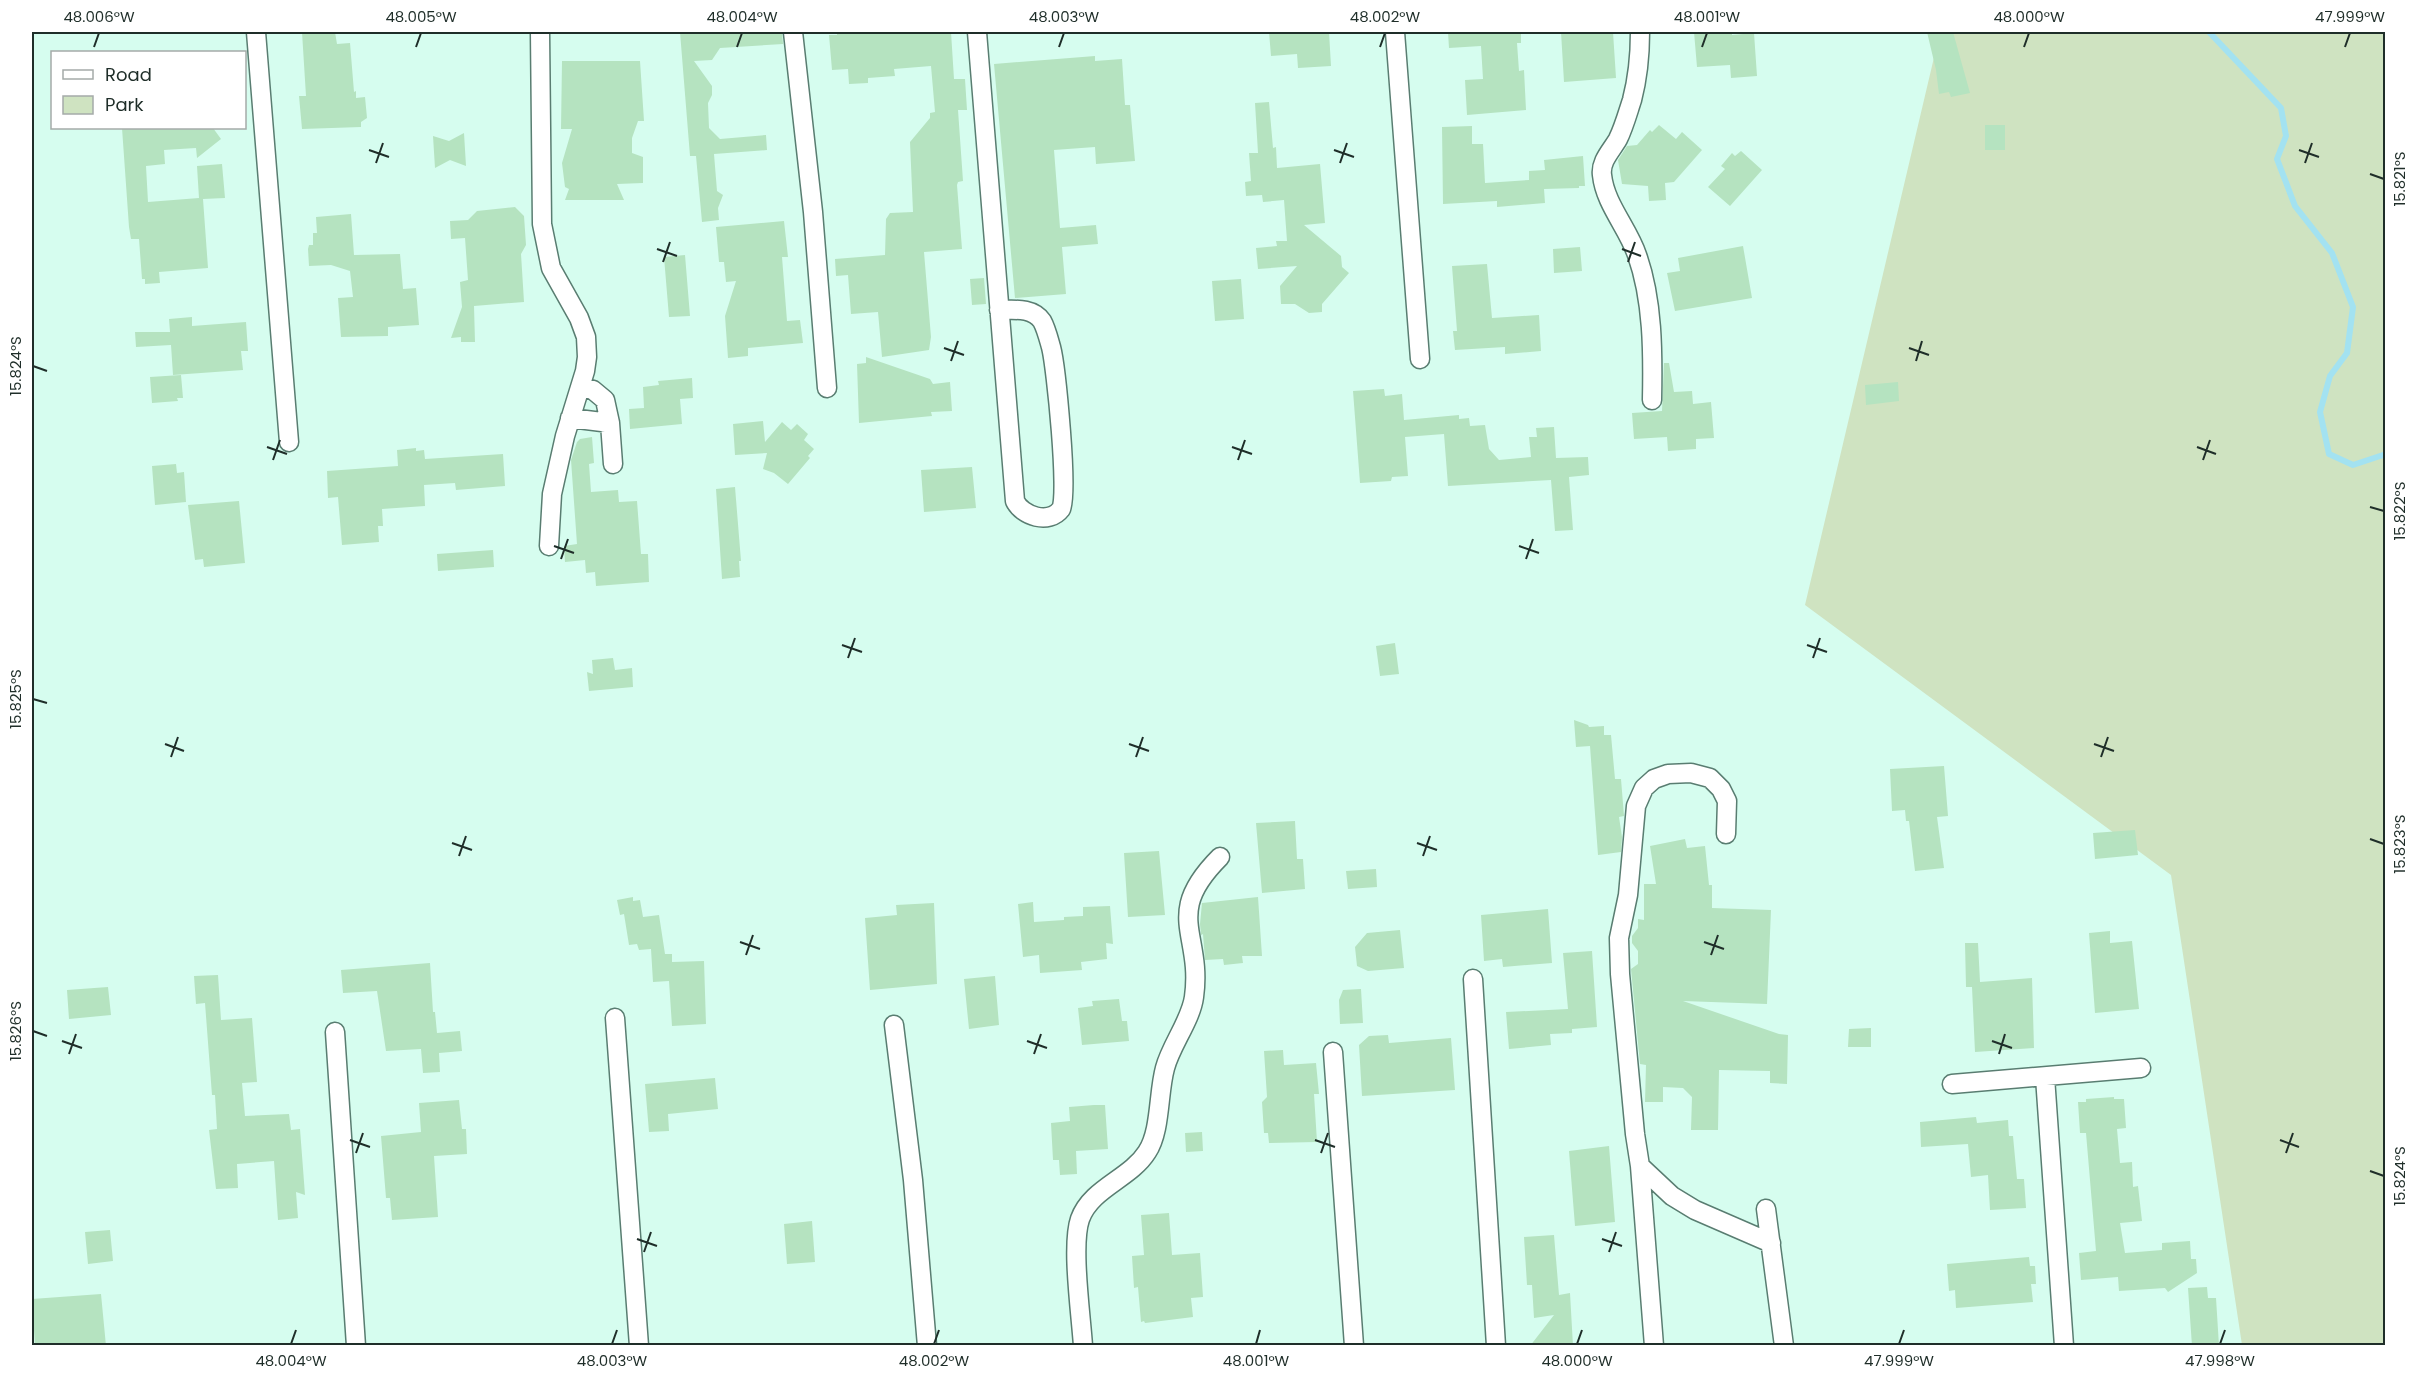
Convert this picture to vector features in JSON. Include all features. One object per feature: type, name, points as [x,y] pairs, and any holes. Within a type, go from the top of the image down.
[{"type":"street","points":[[256,32],[290,442]]},
{"type":"street","points":[[540,32],[542,224],[551,268],[579,318],[586,337],[587,357],[552,494],[549,546]]},
{"type":"street","points":[[793,32],[813,212],[827,388]]},
{"type":"street","points":[[977,32],[999,310],[1015,501],[1018,509],[1027,515],[1041,517],[1055,513],[1061,509],[1064,502],[1052,348],[1042,322],[1034,313],[1026,310],[999,310]]},
{"type":"street","points":[[1395,32],[1420,359]]},
{"type":"street","points":[[1640,32],[1638,76],[1632,100],[1619,138],[1604,162],[1602,175],[1605,187],[1637,254],[1642,273],[1651,328],[1652,400]]},
{"type":"street","points":[[581,387],[592,390],[605,399],[610,423],[613,464]]},
{"type":"street","points":[[570,418],[610,423]]},
{"type":"street","points":[[1654,1346],[1640,1166],[1621,985],[1619,938],[1632,869],[1636,806],[1644,788],[1661,776],[1690,773],[1710,778],[1721,789],[1727,801],[1726,834]]},
{"type":"street","points":[[1083,1346],[1076,1248],[1079,1221],[1084,1208],[1136,1165],[1148,1151],[1154,1131],[1165,1068],[1194,998],[1195,979],[1188,915],[1190,900],[1204,873],[1220,858]]},
{"type":"street","points":[[1473,979],[1496,1346]]},
{"type":"street","points":[[615,1018],[639,1346]]},
{"type":"street","points":[[894,1025],[913,1179],[927,1346]]},
{"type":"street","points":[[335,1032],[356,1346]]},
{"type":"street","points":[[1333,1052],[1354,1346]]},
{"type":"street","points":[[1952,1084],[2141,1068]]},
{"type":"street","points":[[2045,1077],[2064,1346]]},
{"type":"street","points":[[1640,1166],[1672,1196],[1695,1210],[1771,1243]]},
{"type":"street","points":[[1766,1209],[1784,1346]]},
{"type":"green space","points":[[1940,32],[2385,32],[2385,1345],[2242,1345],[2171,875],[1805,605]]},
{"type":"building","points":[[302,32],[335,32],[337,44],[350,43],[354,92],[356,91],[356,98],[365,97],[367,118],[361,122],[361,127],[302,129],[299,96],[306,96]]},
{"type":"building","points":[[680,32],[782,32],[783,44],[720,48],[712,60],[694,61],[712,86],[712,95],[708,103],[709,128],[720,139],[766,135],[767,150],[714,154],[717,191],[723,195],[718,208],[719,220],[702,222],[696,156],[690,156]]},
{"type":"building","points":[[837,32],[951,32],[954,79],[965,79],[967,110],[958,110],[963,181],[958,182],[957,185],[962,249],[924,252],[931,337],[929,350],[882,357],[878,312],[851,314],[848,275],[836,276],[835,259],[885,255],[886,219],[890,213],[913,212],[910,142],[930,118],[930,113],[935,112],[931,66],[894,69],[895,76],[868,78],[868,83],[849,84],[848,69],[832,70],[829,35],[837,35]]},
{"type":"building","points":[[1269,32],[1329,32],[1331,66],[1298,68],[1297,54],[1271,56]]},
{"type":"building","points":[[1448,32],[1521,32],[1521,43],[1517,43],[1519,71],[1524,70],[1526,110],[1467,115],[1465,80],[1483,79],[1481,46],[1449,48]]},
{"type":"building","points":[[1561,32],[1613,32],[1616,78],[1564,82]]},
{"type":"building","points":[[1694,32],[1732,32],[1732,35],[1754,33],[1757,76],[1731,78],[1730,65],[1697,67]]},
{"type":"building","points":[[1927,32],[1953,32],[1970,93],[1951,97],[1949,92],[1939,94]]},
{"type":"building","points":[[1095,56],[1095,61],[1122,59],[1125,105],[1130,105],[1135,161],[1096,164],[1095,147],[1054,150],[1060,228],[1096,225],[1098,244],[1062,247],[1066,294],[1015,298],[994,64]]},
{"type":"building","points":[[562,61],[640,61],[644,121],[638,121],[632,138],[632,153],[643,157],[643,183],[617,184],[624,200],[565,200],[569,189],[565,187],[562,163],[572,129],[561,129]]},
{"type":"building","points":[[1269,102],[1277,168],[1320,164],[1325,223],[1304,225],[1341,256],[1342,267],[1349,273],[1322,304],[1322,312],[1309,313],[1295,304],[1281,304],[1280,286],[1297,266],[1258,269],[1256,248],[1277,246],[1276,241],[1287,241],[1284,200],[1263,202],[1262,195],[1246,196],[1245,182],[1251,181],[1249,153],[1258,153],[1255,103]]},
{"type":"building","points":[[1659,125],[1676,139],[1682,132],[1702,150],[1674,182],[1665,183],[1666,200],[1649,201],[1648,186],[1622,184],[1618,160],[1627,146],[1637,145],[1650,130],[1652,132]]},
{"type":"building","points":[[1985,125],[2005,125],[2005,150],[1985,150]]},
{"type":"building","points":[[1472,126],[1472,144],[1483,144],[1485,183],[1529,180],[1529,171],[1545,170],[1544,160],[1583,156],[1585,186],[1544,189],[1545,203],[1497,207],[1497,201],[1443,204],[1442,127]]},
{"type":"building","points":[[122,129],[214,129],[221,139],[197,158],[196,148],[164,150],[165,164],[146,166],[148,202],[199,198],[197,166],[222,164],[225,198],[203,199],[208,268],[159,272],[160,283],[145,284],[145,279],[142,279],[139,239],[131,239]]},
{"type":"building","points":[[464,133],[466,166],[450,160],[435,168],[433,136],[449,141]]},
{"type":"building","points":[[1741,151],[1762,170],[1730,206],[1708,187],[1725,169],[1721,166],[1732,153],[1735,156]]},
{"type":"building","points":[[515,207],[524,216],[526,245],[521,254],[524,302],[474,306],[475,342],[461,342],[461,337],[451,338],[462,307],[460,282],[468,280],[465,238],[451,239],[450,221],[468,220],[477,211]]},
{"type":"building","points":[[351,214],[354,255],[400,254],[403,289],[416,288],[419,325],[388,327],[388,336],[341,337],[338,298],[353,297],[350,271],[331,265],[309,266],[308,249],[309,245],[313,245],[313,233],[317,233],[316,217]]},
{"type":"building","points":[[784,221],[788,257],[782,257],[787,321],[800,320],[803,343],[748,348],[748,356],[728,358],[725,316],[736,281],[726,282],[724,262],[719,262],[716,227]]},
{"type":"building","points":[[1743,246],[1752,298],[1675,311],[1667,273],[1680,271],[1678,258]]},
{"type":"building","points":[[1580,247],[1582,271],[1554,273],[1553,249]]},
{"type":"building","points":[[685,255],[690,316],[669,317],[664,257]]},
{"type":"building","points":[[1487,264],[1492,318],[1539,315],[1541,351],[1505,354],[1505,347],[1455,350],[1453,331],[1457,331],[1452,266]]},
{"type":"building","points":[[984,278],[986,304],[972,305],[970,279]]},
{"type":"building","points":[[1241,279],[1244,319],[1215,321],[1212,281]]},
{"type":"building","points":[[192,317],[192,326],[246,322],[248,351],[241,351],[243,370],[173,375],[171,345],[136,347],[135,332],[170,332],[169,319]]},
{"type":"building","points":[[866,357],[930,379],[933,384],[950,382],[952,411],[931,412],[932,416],[859,423],[857,364],[866,363]]},
{"type":"building","points":[[1664,363],[1669,363],[1674,392],[1692,391],[1693,404],[1711,402],[1714,438],[1696,439],[1696,449],[1668,451],[1667,437],[1634,439],[1632,413],[1662,411]]},
{"type":"building","points":[[181,375],[183,398],[177,398],[178,401],[152,403],[150,377]]},
{"type":"building","points":[[692,378],[693,398],[680,399],[682,424],[630,429],[629,409],[644,408],[643,387],[659,385],[658,381]]},
{"type":"building","points":[[1898,382],[1899,401],[1866,405],[1865,385]]},
{"type":"building","points":[[1384,389],[1385,396],[1402,394],[1404,420],[1459,415],[1459,419],[1469,418],[1470,426],[1485,425],[1489,449],[1499,460],[1531,457],[1529,437],[1537,437],[1536,428],[1554,427],[1556,458],[1588,457],[1589,475],[1569,477],[1573,530],[1555,531],[1551,480],[1448,486],[1444,434],[1405,437],[1408,476],[1392,477],[1391,481],[1360,483],[1353,391]]},
{"type":"building","points":[[763,421],[765,442],[782,422],[791,430],[797,424],[808,434],[804,440],[814,449],[808,456],[810,458],[788,484],[774,473],[763,469],[767,453],[735,455],[733,424]]},
{"type":"building","points":[[592,437],[594,463],[589,464],[591,492],[618,490],[619,502],[637,501],[641,554],[648,554],[649,582],[596,586],[595,572],[586,573],[585,560],[565,562],[564,546],[577,544],[571,460],[577,442],[580,439]]},
{"type":"building","points":[[416,448],[416,451],[424,450],[425,459],[503,454],[505,486],[456,490],[455,483],[424,485],[425,506],[382,509],[383,526],[378,526],[379,542],[342,545],[338,497],[328,498],[327,471],[398,466],[397,450]]},
{"type":"building","points":[[176,464],[177,473],[184,472],[186,502],[155,505],[152,466]]},
{"type":"building","points":[[972,467],[976,508],[924,512],[921,470]]},
{"type":"building","points":[[735,487],[741,561],[739,561],[740,577],[722,579],[716,489]]},
{"type":"building","points":[[239,501],[245,563],[204,567],[203,559],[195,560],[188,505]]},
{"type":"building","points":[[493,550],[494,567],[438,571],[437,554]]},
{"type":"building","points":[[1395,643],[1399,674],[1380,676],[1376,646]]},
{"type":"building","points":[[613,658],[615,670],[632,668],[633,687],[589,691],[587,672],[593,674],[592,660]]},
{"type":"building","points":[[1574,720],[1589,727],[1604,726],[1604,735],[1611,735],[1615,779],[1621,779],[1624,816],[1619,817],[1622,837],[1621,852],[1598,855],[1590,746],[1576,747]]},
{"type":"building","points":[[1944,766],[1948,816],[1937,817],[1944,868],[1915,871],[1909,821],[1906,821],[1905,810],[1892,811],[1890,769]]},
{"type":"building","points":[[1295,821],[1297,859],[1303,859],[1305,889],[1262,893],[1256,823]]},
{"type":"building","points":[[2135,830],[2138,855],[2095,859],[2093,833]]},
{"type":"building","points":[[1685,839],[1687,848],[1705,846],[1709,885],[1712,885],[1712,908],[1771,910],[1767,1004],[1683,1001],[1779,1034],[1788,1035],[1787,1084],[1770,1083],[1770,1071],[1719,1070],[1718,1130],[1691,1130],[1692,1097],[1683,1088],[1663,1087],[1663,1102],[1645,1102],[1646,1065],[1640,1064],[1631,969],[1638,964],[1638,951],[1632,943],[1632,936],[1638,928],[1638,919],[1644,920],[1644,884],[1656,884],[1650,846]]},
{"type":"building","points":[[1159,851],[1165,915],[1128,917],[1124,853]]},
{"type":"building","points":[[1376,869],[1377,887],[1348,889],[1346,871]]},
{"type":"building","points":[[633,897],[633,901],[640,900],[643,917],[659,915],[665,954],[672,954],[672,962],[704,961],[706,1024],[672,1026],[669,981],[653,982],[651,949],[639,950],[637,944],[629,945],[624,914],[620,915],[617,900]]},
{"type":"building","points":[[1258,897],[1262,956],[1242,956],[1243,963],[1224,965],[1223,959],[1205,960],[1200,924],[1202,903]]},
{"type":"building","points":[[1033,902],[1034,922],[1083,916],[1083,907],[1110,906],[1113,944],[1106,943],[1107,959],[1081,962],[1082,970],[1040,973],[1039,955],[1023,957],[1018,904]]},
{"type":"building","points":[[934,903],[937,984],[870,990],[865,918],[897,915],[896,905]]},
{"type":"building","points":[[1548,909],[1552,963],[1503,967],[1502,959],[1484,961],[1481,915]]},
{"type":"building","points":[[1400,930],[1404,968],[1368,971],[1357,966],[1355,947],[1367,933]]},
{"type":"building","points":[[2110,931],[2110,943],[2132,941],[2139,1009],[2095,1013],[2089,933]]},
{"type":"building","points":[[1965,943],[1978,943],[1980,982],[2032,978],[2034,1048],[1975,1052],[1972,987],[1966,987]]},
{"type":"building","points":[[1592,951],[1597,1027],[1572,1029],[1572,1033],[1550,1034],[1551,1045],[1509,1049],[1506,1012],[1568,1009],[1563,953]]},
{"type":"building","points":[[430,963],[433,1012],[435,1012],[437,1033],[460,1031],[462,1051],[439,1053],[440,1072],[423,1073],[421,1049],[386,1051],[377,991],[343,993],[341,970]]},
{"type":"building","points":[[218,975],[221,1020],[252,1018],[257,1082],[242,1083],[245,1116],[289,1114],[291,1130],[300,1129],[305,1195],[296,1192],[298,1218],[278,1220],[274,1161],[237,1164],[238,1188],[216,1189],[209,1130],[217,1129],[215,1095],[212,1095],[205,1003],[196,1004],[194,976]]},
{"type":"building","points":[[995,976],[999,1025],[969,1029],[964,979]]},
{"type":"building","points":[[108,987],[111,1015],[69,1019],[67,990]]},
{"type":"building","points":[[1361,989],[1363,1023],[1340,1024],[1339,1000],[1343,990]]},
{"type":"building","points":[[1119,999],[1122,1021],[1127,1021],[1129,1041],[1082,1045],[1078,1008],[1093,1006],[1092,1001]]},
{"type":"building","points":[[1871,1028],[1871,1047],[1848,1047],[1849,1029]]},
{"type":"building","points":[[1388,1035],[1389,1043],[1451,1038],[1455,1090],[1362,1096],[1359,1045],[1369,1036]]},
{"type":"building","points":[[1283,1050],[1284,1065],[1316,1063],[1319,1094],[1314,1094],[1317,1142],[1269,1143],[1268,1133],[1264,1133],[1262,1102],[1267,1097],[1264,1051]]},
{"type":"building","points":[[715,1078],[718,1109],[668,1114],[669,1131],[649,1132],[645,1084]]},
{"type":"building","points":[[2114,1097],[2114,1099],[2124,1099],[2126,1128],[2117,1129],[2120,1163],[2132,1162],[2133,1187],[2138,1186],[2142,1221],[2120,1223],[2125,1253],[2162,1250],[2162,1243],[2190,1241],[2191,1259],[2196,1259],[2197,1273],[2168,1292],[2165,1288],[2119,1291],[2118,1277],[2081,1280],[2079,1253],[2096,1251],[2086,1133],[2080,1133],[2078,1102],[2086,1102],[2086,1099]]},
{"type":"building","points":[[459,1100],[462,1129],[466,1129],[467,1154],[434,1156],[438,1217],[392,1220],[390,1198],[386,1198],[381,1136],[421,1132],[419,1103]]},
{"type":"building","points":[[1105,1105],[1108,1149],[1076,1151],[1077,1174],[1060,1175],[1059,1160],[1053,1160],[1051,1123],[1070,1121],[1069,1107]]},
{"type":"building","points":[[1976,1117],[1977,1123],[2008,1120],[2009,1136],[2013,1136],[2017,1179],[2024,1179],[2026,1208],[1990,1210],[1988,1175],[1971,1177],[1968,1144],[1921,1147],[1920,1122]]},
{"type":"building","points":[[1202,1132],[1203,1151],[1186,1152],[1185,1133]]},
{"type":"building","points":[[1609,1146],[1615,1222],[1575,1226],[1569,1151]]},
{"type":"building","points":[[1169,1213],[1172,1255],[1200,1253],[1203,1297],[1191,1298],[1193,1317],[1145,1323],[1141,1322],[1138,1287],[1134,1288],[1132,1256],[1144,1255],[1141,1215]]},
{"type":"building","points":[[812,1221],[815,1262],[787,1264],[784,1224]]},
{"type":"building","points":[[110,1230],[113,1261],[88,1264],[85,1232]]},
{"type":"building","points":[[1554,1235],[1559,1295],[1570,1293],[1573,1346],[1530,1346],[1554,1315],[1534,1318],[1532,1285],[1527,1285],[1524,1237]]},
{"type":"building","points":[[2029,1257],[2030,1266],[2035,1266],[2036,1284],[2031,1284],[2033,1302],[1956,1308],[1955,1290],[1949,1291],[1947,1264]]},
{"type":"building","points":[[2207,1287],[2208,1298],[2216,1298],[2219,1346],[2192,1346],[2188,1288]]},
{"type":"building","points":[[101,1294],[106,1346],[35,1346],[32,1299]]},
{"type":"waterway","points":[[2209,32],[2281,108],[2286,136],[2277,159],[2295,206],[2332,253],[2353,307],[2347,353],[2330,376],[2320,412],[2329,454],[2353,465],[2383,455],[2386,457]]}]
